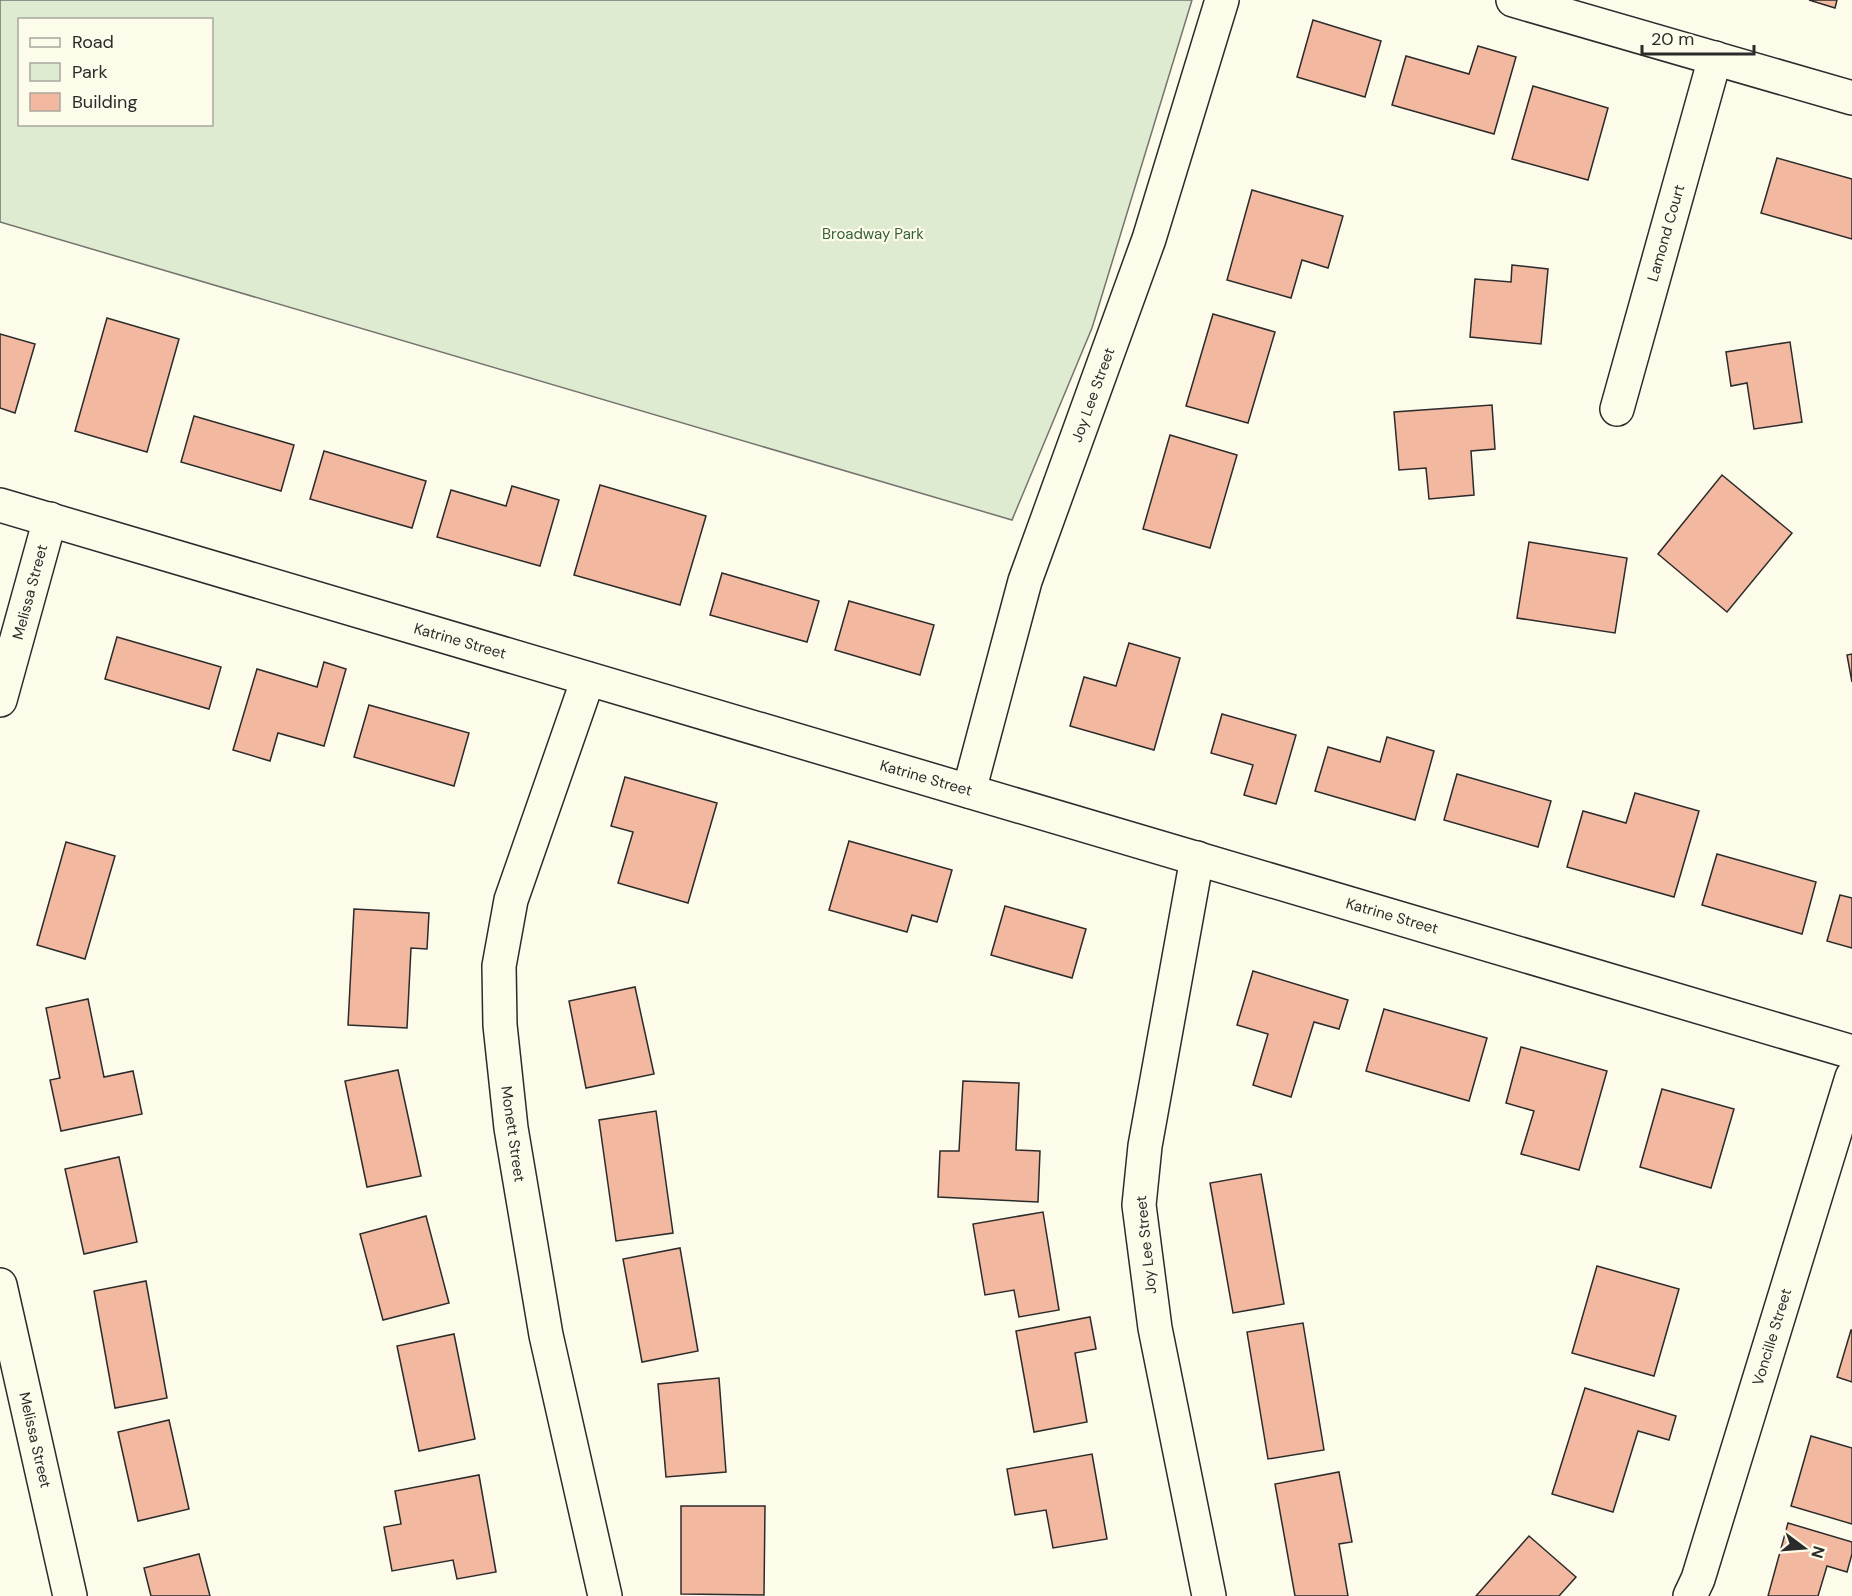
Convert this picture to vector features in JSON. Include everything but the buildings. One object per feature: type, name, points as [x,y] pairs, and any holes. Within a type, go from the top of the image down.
[{"type":"street","name":"Joy Lee Street","points":[[969,791],[1025,581],[1149,239],[1222,0]]},
{"type":"street","points":[[1513,0],[1852,98]]},
{"type":"street","name":"Lamond Court","points":[[1617,409],[1714,58]]},
{"type":"street","name":"Katrine Street","points":[[0,505],[1852,1052]]},
{"type":"street","name":"Melissa Street","points":[[0,700],[50,519]]},
{"type":"street","name":"Monett Street","points":[[588,679],[511,900],[499,966],[500,1025],[511,1128],[546,1335],[605,1596]]},
{"type":"street","name":"Joy Lee Street","points":[[1197,858],[1145,1146],[1139,1204],[1155,1328],[1209,1596]]},
{"type":"street","name":"Voncille Street","points":[[1690,1596],[1698,1579],[1852,1077]]},
{"type":"street","name":"Melissa Street","points":[[0,1285],[70,1596]]},
{"type":"green space","name":"Broadway Park","points":[[0,0],[1192,0],[1092,328],[1012,520],[0,222]]}]
